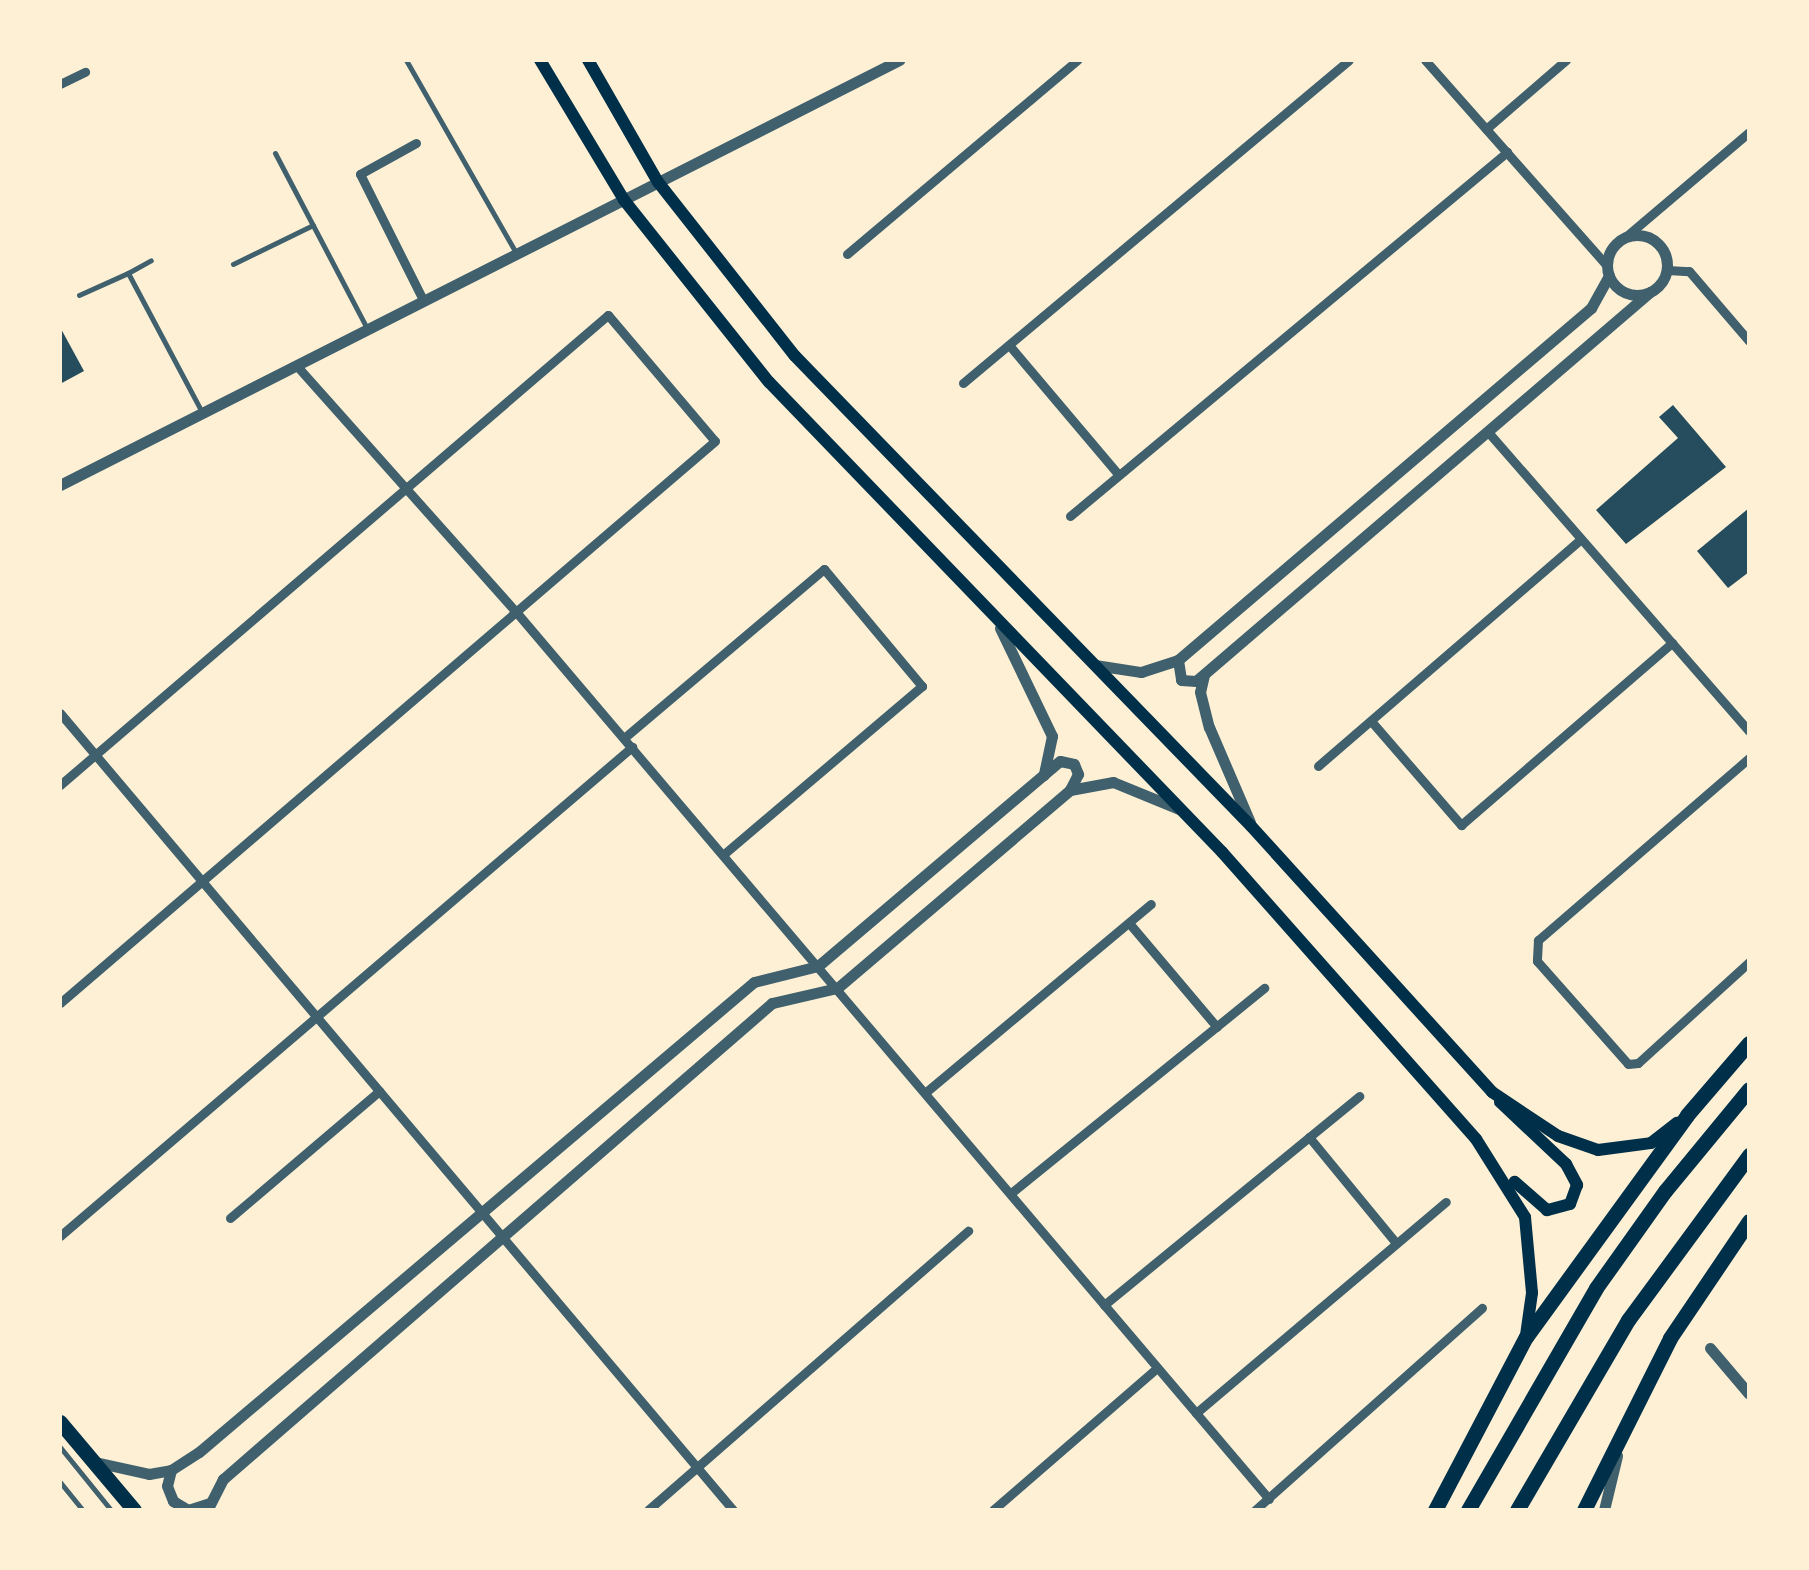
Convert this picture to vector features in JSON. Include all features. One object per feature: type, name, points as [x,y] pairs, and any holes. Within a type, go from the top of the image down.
[{"type":"highway","points":[[1435,1510],[1526,1337],[1687,1115],[1749,1042]]},
{"type":"highway","points":[[1468,1510],[1596,1288],[1749,1089]]},
{"type":"highway","points":[[1517,1510],[1628,1320],[1749,1155]]},
{"type":"highway","points":[[1584,1510],[1691,1300],[1749,1221]]},
{"type":"highway","points":[[60,1422],[134,1510]]},
{"type":"main road","points":[[540,60],[624,200],[768,382],[1000,628],[1182,810],[1538,1207],[1557,1211],[1570,1204],[1574,1174],[1492,1092],[1251,826],[795,356],[658,182],[588,60]]},
{"type":"main road","points":[[1492,1092],[1558,1136],[1598,1150],[1651,1143],[1687,1115]]},
{"type":"main road","points":[[1476,1139],[1525,1218],[1532,1294],[1526,1337]]},
{"type":"street","points":[[60,485],[899,60]]},
{"type":"street","points":[[847,254],[1077,60]]},
{"type":"street","points":[[963,383],[1349,60]]},
{"type":"street","points":[[1426,60],[1621,290],[1650,292]]},
{"type":"street","points":[[1486,128],[1566,60]]},
{"type":"street","points":[[60,84],[86,72]]},
{"type":"street","points":[[1095,665],[1141,672],[1178,660],[1591,308],[1623,238],[1749,132]]},
{"type":"street","points":[[416,143],[360,174],[423,300]]},
{"type":"street","points":[[1070,516],[1507,152]]},
{"type":"street","points":[[1623,238],[1641,235],[1658,244],[1666,270]]},
{"type":"street","points":[[1178,660],[1180,680],[1200,677],[1650,292],[1666,270]]},
{"type":"street","points":[[1666,270],[1689,271],[1749,341]]},
{"type":"street","points":[[60,785],[403,486],[608,315],[715,441],[518,614],[60,1003]]},
{"type":"street","points":[[1009,345],[1119,475]]},
{"type":"street","points":[[296,364],[518,614],[1269,1499]]},
{"type":"street","points":[[1488,432],[1749,730]]},
{"type":"street","points":[[1318,766],[1582,540]]},
{"type":"street","points":[[624,738],[824,569],[922,686],[723,855]]},
{"type":"street","points":[[1000,628],[1052,736],[1044,775]]},
{"type":"street","points":[[1371,720],[1461,825],[1672,643]]},
{"type":"street","points":[[1200,677],[1209,727],[1251,826]]},
{"type":"street","points":[[60,713],[733,1510]]},
{"type":"street","points":[[60,1236],[632,747]]},
{"type":"street","points":[[1749,758],[1538,940],[1537,961],[1620,1056],[1638,1063],[1749,962]]},
{"type":"street","points":[[1060,762],[1078,769],[1072,788],[837,988],[772,1003],[223,1479],[209,1506],[188,1510],[173,1502],[167,1486],[172,1470],[484,1215],[754,982],[818,966],[1044,775],[1060,762]]},
{"type":"street","points":[[1072,788],[1114,782],[1182,810]]},
{"type":"street","points":[[926,1092],[1151,904]]},
{"type":"street","points":[[1129,923],[1217,1028]]},
{"type":"street","points":[[1012,1193],[1264,988]]},
{"type":"street","points":[[230,1218],[379,1091]]},
{"type":"street","points":[[1104,1305],[1359,1096]]},
{"type":"street","points":[[1309,1137],[1396,1243]]},
{"type":"street","points":[[1196,1413],[1446,1202]]},
{"type":"street","points":[[648,1510],[968,1231]]},
{"type":"street","points":[[1255,1510],[1482,1308]]},
{"type":"street","points":[[1710,1348],[1749,1394]]},
{"type":"street","points":[[992,1510],[1158,1368]]},
{"type":"street","points":[[1604,1510],[1624,1428]]},
{"type":"street","points":[[91,1461],[123,1473],[172,1470]]},
{"type":"lane","points":[[406,60],[516,253]]},
{"type":"lane","points":[[276,153],[367,328]]},
{"type":"lane","points":[[234,264],[313,225]]},
{"type":"lane","points":[[79,296],[151,260]]},
{"type":"lane","points":[[128,273],[202,412]]},
{"type":"lane","points":[[60,1447],[111,1510]]},
{"type":"lane","points":[[60,1482],[82,1510]]},
{"type":"building","points":[[60,327],[84,371],[60,384]]},
{"type":"building","points":[[1673,405],[1726,467],[1626,544],[1596,510],[1678,438],[1659,417]]},
{"type":"building","points":[[1749,508],[1749,572],[1728,588],[1697,551]]}]
